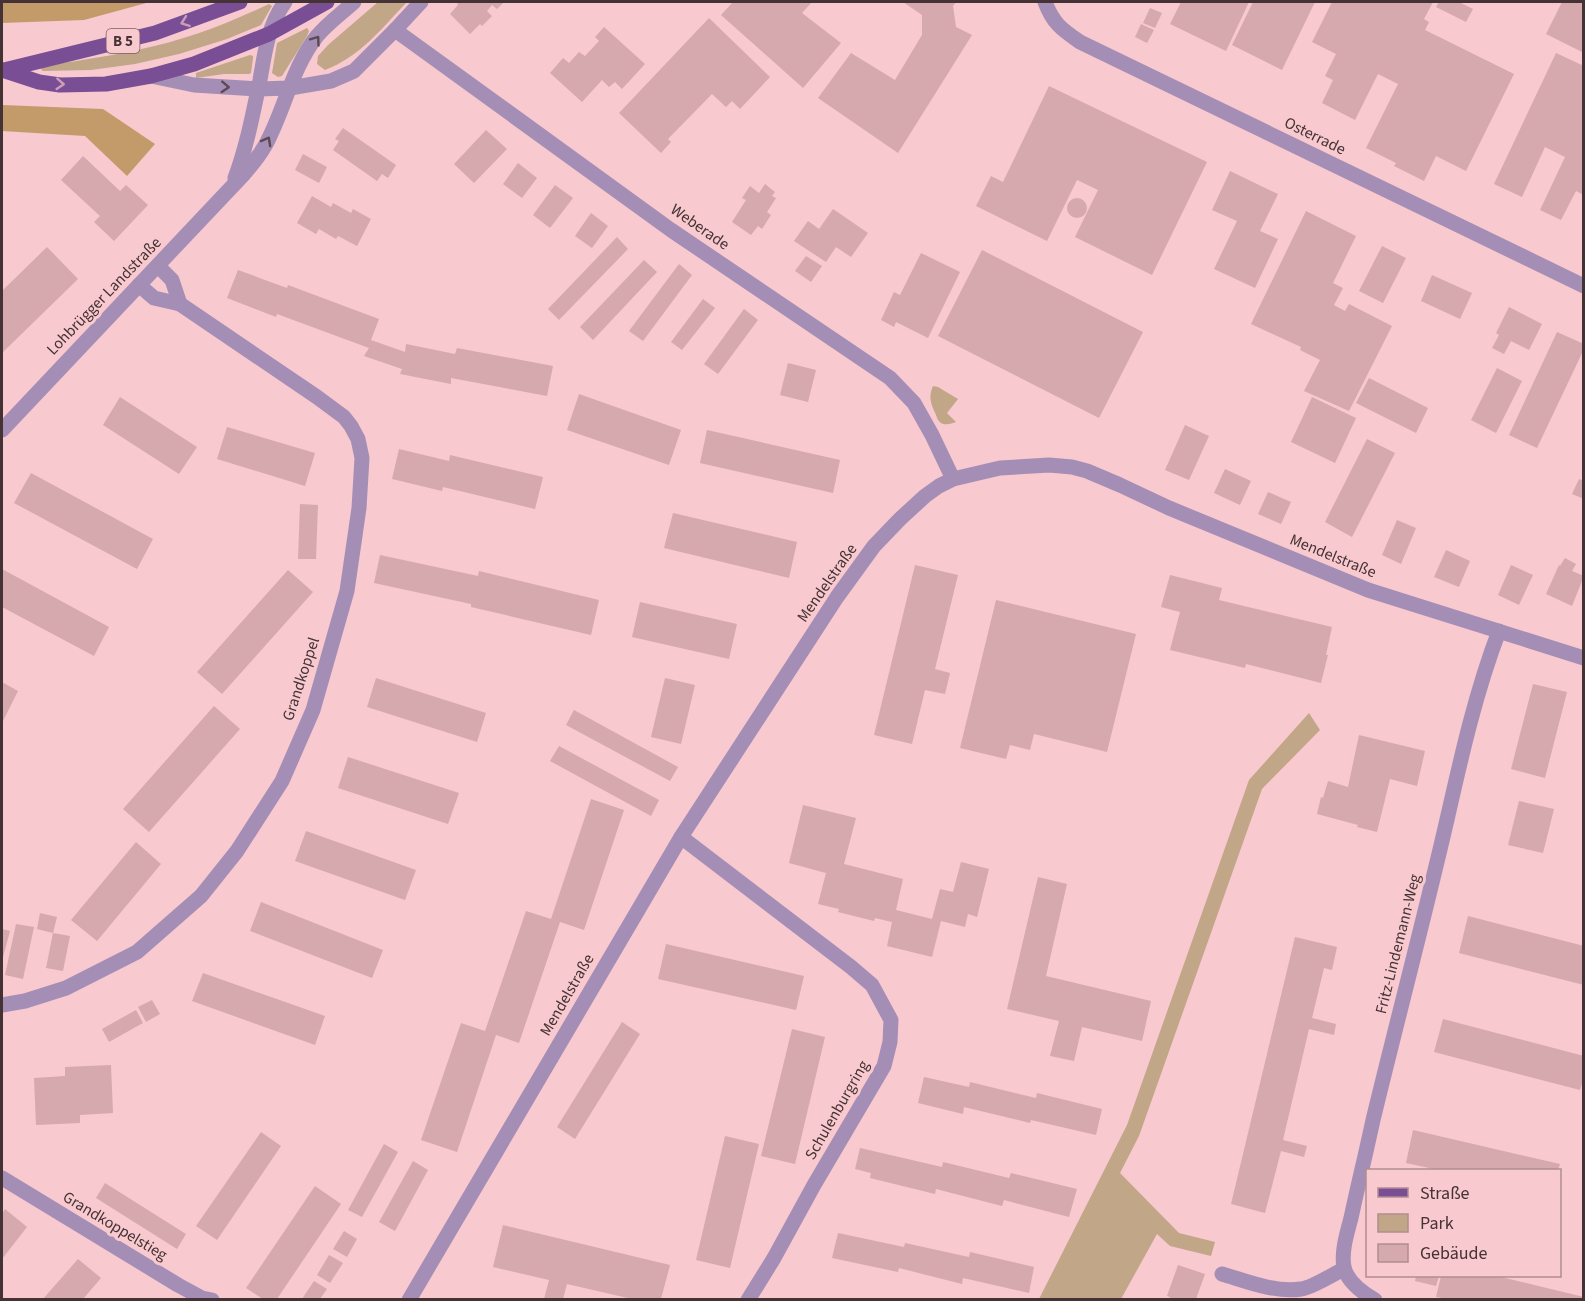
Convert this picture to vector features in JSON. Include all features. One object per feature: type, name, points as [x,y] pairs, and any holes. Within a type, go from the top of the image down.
[{"type":"main road","name":"B 5","points":[[3,70],[155,33],[240,2]]},
{"type":"main road","name":"B 5","points":[[3,70],[39,82],[60,86],[106,84],[151,76],[194,64],[269,34],[327,2]]},
{"type":"street","name":"Lohbrügger Landstraße","points":[[232,187],[245,151],[269,34],[276,15],[285,2]]},
{"type":"street","name":"Lohbrügger Landstraße","points":[[2,430],[254,162],[269,138],[302,61],[318,35],[354,2]]},
{"type":"street","points":[[151,76],[194,85],[258,89],[290,88],[331,81],[354,71],[421,2]]},
{"type":"street","name":"Osterrade","points":[[1045,2],[1051,17],[1063,30],[1080,42],[1584,286]]},
{"type":"street","name":"Weberade","points":[[395,30],[671,230],[890,378],[914,403],[953,479]]},
{"type":"street","points":[[158,266],[172,280],[180,304]]},
{"type":"street","name":"Grandkoppel","points":[[2,1005],[25,1001],[66,988],[137,952],[201,896],[237,851],[282,781],[313,710],[347,591],[359,508],[362,458],[358,439],[351,426],[344,417],[317,397],[180,304],[154,298],[139,285]]},
{"type":"street","name":"Mendelstraße","points":[[409,1299],[681,837],[837,597],[874,546],[900,519],[939,486],[953,479],[1000,468],[1049,465],[1087,471],[1169,508],[1368,590],[1584,658]]},
{"type":"street","name":"Fritz-Lindemann-Weg","points":[[1344,1269],[1346,1242],[1363,1160],[1464,742],[1485,668],[1499,631]]},
{"type":"street","name":"Schulenburgring","points":[[681,837],[872,985],[891,1020],[890,1042],[884,1066],[748,1299]]},
{"type":"street","name":"Grandkoppelstieg","points":[[2,1178],[178,1285],[202,1298],[212,1299]]},
{"type":"street","points":[[1222,1274],[1288,1290],[1303,1289],[1344,1269],[1366,1295],[1375,1299]]},
{"type":"green space","points":[[378,2],[407,2],[370,41],[349,57],[325,70],[317,64],[318,56],[328,45]]},
{"type":"green space","points":[[269,4],[272,6],[261,25],[227,39],[179,54],[135,64],[91,70],[43,71],[41,69],[51,64],[116,54],[171,42],[221,25]]},
{"type":"green space","points":[[307,28],[309,31],[307,36],[282,76],[278,77],[272,73],[277,43]]},
{"type":"green space","points":[[250,55],[253,58],[249,74],[224,74],[196,78],[196,73]]},
{"type":"green space","points":[[933,386],[958,399],[947,413],[956,422],[945,424],[938,420],[931,400]]},
{"type":"green space","points":[[1309,713],[1320,730],[1262,789],[1139,1136],[1120,1173],[1179,1233],[1215,1242],[1211,1256],[1170,1246],[1157,1234],[1121,1299],[1039,1299],[1127,1125],[1249,780]]},
{"type":"shaded area","points":[[2,2],[150,2],[84,20],[2,23]]},
{"type":"shaded area","points":[[2,105],[103,109],[155,144],[127,176],[85,136],[2,131]]},
{"type":"building","points":[[460,2],[503,3],[497,9],[492,5],[487,11],[492,16],[470,34],[450,14]]},
{"type":"building","points":[[733,2],[812,2],[802,13],[841,43],[803,88],[721,15]]},
{"type":"building","points":[[903,2],[956,2],[953,6],[956,27],[972,35],[898,153],[818,98],[851,53],[895,80],[922,35],[922,15]]},
{"type":"building","points":[[1181,2],[1249,2],[1226,51],[1170,24]]},
{"type":"building","points":[[1253,2],[1315,2],[1282,70],[1232,45]]},
{"type":"building","points":[[1332,2],[1433,2],[1424,19],[1429,22],[1425,30],[1514,74],[1466,171],[1436,156],[1424,181],[1366,148],[1398,84],[1378,74],[1355,120],[1322,103],[1333,80],[1325,76],[1336,54],[1312,42]]},
{"type":"building","points":[[1439,2],[1459,2],[1473,9],[1466,22],[1436,7]]},
{"type":"building","points":[[1562,2],[1584,2],[1584,53],[1546,34]]},
{"type":"building","points":[[1150,8],[1162,13],[1155,28],[1143,23]]},
{"type":"building","points":[[709,18],[770,77],[740,109],[732,101],[726,107],[712,94],[668,139],[671,142],[661,153],[619,113]]},
{"type":"building","points":[[1141,24],[1154,30],[1147,43],[1135,37]]},
{"type":"building","points":[[604,27],[645,64],[622,89],[615,82],[609,87],[602,80],[582,102],[550,73],[563,58],[569,63],[579,52],[585,56],[599,41],[595,37]]},
{"type":"building","points":[[1556,53],[1584,66],[1584,195],[1576,191],[1561,220],[1540,210],[1565,157],[1545,147],[1522,197],[1494,184]]},
{"type":"building","points":[[1049,86],[1207,162],[1152,275],[1075,237],[1098,190],[1077,180],[1047,241],[976,206],[991,176],[1003,182]]},
{"type":"building","points":[[343,128],[396,165],[388,178],[382,174],[377,181],[333,150],[339,141],[335,139]]},
{"type":"building","points":[[486,130],[507,149],[474,183],[454,164]]},
{"type":"building","points":[[303,154],[327,167],[319,183],[295,170]]},
{"type":"building","points":[[83,156],[120,191],[126,185],[148,205],[114,241],[94,222],[100,216],[61,180]]},
{"type":"building","points":[[518,163],[537,178],[522,198],[503,184]]},
{"type":"building","points":[[1230,171],[1278,194],[1260,231],[1278,239],[1255,288],[1214,269],[1237,221],[1212,210]]},
{"type":"building","points":[[765,184],[775,192],[772,196],[776,198],[767,212],[771,215],[762,229],[758,226],[751,235],[732,222],[746,200],[742,198],[750,186],[759,193]]},
{"type":"building","points":[[555,185],[573,198],[550,228],[533,215]]},
{"type":"building","points":[[312,196],[331,207],[333,203],[351,213],[353,209],[371,219],[357,246],[338,236],[336,239],[319,229],[316,234],[297,223]]},
{"type":"building","points":[[1077,198],[1084,201],[1087,208],[1084,215],[1077,218],[1070,215],[1067,208],[1070,201]]},
{"type":"building","points":[[833,209],[868,233],[851,257],[836,247],[826,262],[794,241],[808,221],[819,229]]},
{"type":"building","points":[[1306,211],[1356,236],[1333,283],[1343,288],[1334,305],[1345,311],[1349,304],[1392,326],[1349,411],[1304,391],[1320,360],[1300,350],[1301,347],[1251,324]]},
{"type":"building","points":[[591,213],[608,226],[592,248],[575,236]]},
{"type":"building","points":[[617,237],[628,249],[559,320],[548,309]]},
{"type":"building","points":[[1382,246],[1406,258],[1383,303],[1359,291]]},
{"type":"building","points":[[47,247],[78,279],[2,353],[2,291]]},
{"type":"building","points":[[982,250],[1143,332],[1099,418],[938,336]]},
{"type":"building","points":[[921,253],[960,272],[928,338],[896,322],[894,327],[881,320],[894,292],[900,295]]},
{"type":"building","points":[[806,256],[822,266],[811,282],[795,271]]},
{"type":"building","points":[[644,260],[657,272],[593,340],[580,327]]},
{"type":"building","points":[[679,264],[692,275],[643,341],[629,331]]},
{"type":"building","points":[[238,270],[287,288],[288,285],[379,319],[371,340],[405,352],[406,344],[455,354],[457,348],[553,366],[547,396],[451,378],[451,384],[400,374],[402,369],[364,356],[369,348],[227,298]]},
{"type":"building","points":[[1432,275],[1472,293],[1460,319],[1421,301]]},
{"type":"building","points":[[703,299],[715,308],[682,350],[671,342]]},
{"type":"building","points":[[1509,307],[1542,324],[1529,350],[1511,341],[1504,354],[1492,348],[1499,335],[1496,333]]},
{"type":"building","points":[[744,309],[758,320],[718,374],[704,364]]},
{"type":"building","points":[[1557,332],[1584,344],[1584,349],[1537,448],[1509,435]]},
{"type":"building","points":[[788,363],[816,370],[808,402],[780,395]]},
{"type":"building","points":[[1497,368],[1522,381],[1496,433],[1471,420]]},
{"type":"building","points":[[1369,378],[1428,408],[1416,433],[1356,403]]},
{"type":"building","points":[[579,394],[681,430],[669,465],[567,430]]},
{"type":"building","points":[[120,397],[197,447],[179,474],[103,425]]},
{"type":"building","points":[[1312,397],[1356,418],[1335,463],[1291,442]]},
{"type":"building","points":[[1185,425],[1209,436],[1189,480],[1165,470]]},
{"type":"building","points":[[227,427],[315,453],[305,486],[217,459]]},
{"type":"building","points":[[707,430],[840,460],[833,493],[700,463]]},
{"type":"building","points":[[1367,439],[1395,453],[1352,537],[1325,522]]},
{"type":"building","points":[[399,449],[449,461],[450,455],[543,477],[535,509],[443,487],[442,491],[392,479]]},
{"type":"building","points":[[1225,469],[1251,481],[1240,505],[1214,493]]},
{"type":"building","points":[[31,473],[153,539],[137,569],[14,503]]},
{"type":"building","points":[[1579,479],[1584,481],[1584,499],[1572,494]]},
{"type":"building","points":[[1268,492],[1291,502],[1281,524],[1258,514]]},
{"type":"building","points":[[300,504],[318,505],[316,559],[298,559]]},
{"type":"building","points":[[673,513],[797,542],[789,578],[664,548]]},
{"type":"building","points":[[1397,520],[1416,528],[1401,564],[1382,555]]},
{"type":"building","points":[[1446,550],[1470,561],[1459,587],[1434,577]]},
{"type":"building","points":[[380,555],[478,576],[479,571],[599,600],[591,635],[471,607],[471,604],[374,583]]},
{"type":"building","points":[[1565,558],[1576,564],[1572,571],[1584,576],[1572,606],[1546,594],[1559,565]]},
{"type":"building","points":[[915,565],[958,575],[935,669],[950,673],[945,694],[925,690],[912,744],[874,735]]},
{"type":"building","points":[[1511,565],[1533,575],[1519,605],[1498,595]]},
{"type":"building","points":[[2,569],[109,627],[94,656],[2,607]]},
{"type":"building","points":[[288,570],[313,592],[222,694],[197,672]]},
{"type":"building","points":[[1170,575],[1222,588],[1219,600],[1332,627],[1321,683],[1246,664],[1245,668],[1170,650],[1180,612],[1161,607]]},
{"type":"building","points":[[996,600],[1136,634],[1107,752],[1034,734],[1030,750],[1010,745],[1006,759],[960,748]]},
{"type":"building","points":[[640,602],[737,624],[729,659],[632,637]]},
{"type":"building","points":[[376,678],[486,713],[477,742],[367,707]]},
{"type":"building","points":[[665,678],[695,685],[681,744],[651,737]]},
{"type":"building","points":[[2,682],[18,691],[2,723]]},
{"type":"building","points":[[1533,684],[1567,692],[1545,778],[1511,769]]},
{"type":"building","points":[[214,706],[240,729],[149,832],[123,809]]},
{"type":"building","points":[[574,710],[678,767],[670,781],[566,725]]},
{"type":"building","points":[[1359,735],[1425,751],[1417,786],[1390,779],[1377,832],[1317,814],[1328,781],[1348,787]]},
{"type":"building","points":[[559,746],[659,800],[651,816],[550,761]]},
{"type":"building","points":[[348,757],[459,793],[448,824],[338,788]]},
{"type":"building","points":[[591,799],[624,810],[584,930],[560,922],[519,1043],[496,1035],[457,1152],[421,1140],[461,1023],[485,1031],[526,911],[551,919]]},
{"type":"building","points":[[1519,801],[1554,809],[1543,853],[1508,845]]},
{"type":"building","points":[[803,805],[856,818],[844,864],[903,879],[896,910],[932,919],[940,889],[953,892],[961,862],[989,869],[977,917],[968,914],[965,927],[941,921],[932,957],[887,946],[892,922],[875,918],[874,921],[838,912],[839,909],[818,904],[826,873],[789,863]]},
{"type":"building","points":[[306,831],[416,870],[405,900],[295,861]]},
{"type":"building","points":[[136,842],[161,864],[97,941],[71,920]]},
{"type":"building","points":[[1038,877],[1067,884],[1046,976],[1151,1001],[1142,1041],[1082,1027],[1074,1061],[1050,1056],[1059,1021],[1007,1009]]},
{"type":"building","points":[[261,902],[383,950],[372,978],[250,931]]},
{"type":"building","points":[[40,913],[57,917],[53,933],[37,929]]},
{"type":"building","points":[[1468,916],[1584,946],[1584,985],[1459,953]]},
{"type":"building","points":[[16,924],[34,927],[23,979],[5,975]]},
{"type":"building","points":[[2,929],[10,931],[2,961]]},
{"type":"building","points":[[53,933],[70,936],[63,971],[46,968]]},
{"type":"building","points":[[1295,937],[1337,947],[1332,970],[1324,968],[1312,1018],[1336,1024],[1334,1035],[1309,1029],[1283,1140],[1307,1146],[1304,1157],[1281,1151],[1265,1213],[1231,1204]]},
{"type":"building","points":[[666,944],[804,976],[796,1010],[658,979]]},
{"type":"building","points":[[203,973],[325,1016],[315,1045],[192,1001]]},
{"type":"building","points":[[152,1000],[160,1014],[146,1022],[138,1007]]},
{"type":"building","points":[[136,1010],[143,1023],[109,1042],[102,1029]]},
{"type":"building","points":[[1443,1019],[1584,1056],[1584,1077],[1580,1090],[1434,1052]]},
{"type":"building","points":[[622,1022],[640,1034],[575,1139],[557,1127]]},
{"type":"building","points":[[792,1029],[825,1037],[795,1164],[761,1156]]},
{"type":"building","points":[[111,1065],[113,1113],[80,1115],[80,1123],[36,1125],[34,1078],[65,1076],[65,1067]]},
{"type":"building","points":[[924,1077],[969,1087],[970,1082],[1036,1098],[1037,1093],[1102,1109],[1096,1135],[1031,1120],[1030,1123],[964,1107],[963,1114],[918,1103]]},
{"type":"building","points":[[1413,1130],[1560,1164],[1558,1169],[1433,1169],[1406,1163]]},
{"type":"building","points":[[261,1132],[281,1146],[217,1240],[196,1226]]},
{"type":"building","points":[[725,1136],[759,1144],[730,1268],[696,1260]]},
{"type":"building","points":[[384,1144],[398,1152],[362,1217],[348,1210]]},
{"type":"building","points":[[860,1148],[942,1167],[943,1162],[1009,1178],[1011,1173],[1077,1189],[1069,1217],[1004,1200],[1002,1206],[936,1189],[935,1194],[870,1178],[871,1173],[855,1169]]},
{"type":"building","points":[[413,1161],[428,1170],[395,1231],[379,1222]]},
{"type":"building","points":[[105,1183],[186,1234],[177,1249],[96,1198]]},
{"type":"building","points":[[315,1186],[341,1204],[277,1299],[263,1299],[246,1288]]},
{"type":"building","points":[[5,1209],[27,1227],[2,1259],[2,1214]]},
{"type":"building","points":[[503,1225],[670,1265],[661,1299],[632,1299],[567,1284],[563,1299],[544,1299],[549,1280],[493,1267]]},
{"type":"building","points":[[344,1231],[357,1239],[347,1257],[333,1249]]},
{"type":"building","points":[[838,1233],[904,1247],[905,1243],[969,1257],[970,1252],[1034,1267],[1029,1293],[963,1278],[962,1284],[899,1268],[898,1272],[832,1258]]},
{"type":"building","points":[[329,1255],[343,1263],[330,1283],[317,1275]]},
{"type":"building","points":[[78,1259],[101,1278],[83,1299],[43,1299]]},
{"type":"building","points":[[1178,1265],[1205,1274],[1196,1299],[1169,1299],[1170,1297],[1167,1296]]},
{"type":"building","points":[[1416,1277],[1439,1277],[1436,1286],[1415,1281]]},
{"type":"building","points":[[1441,1277],[1501,1277],[1584,1297],[1584,1299],[1448,1299],[1436,1297]]},
{"type":"building","points":[[314,1281],[327,1289],[320,1299],[302,1299]]}]
